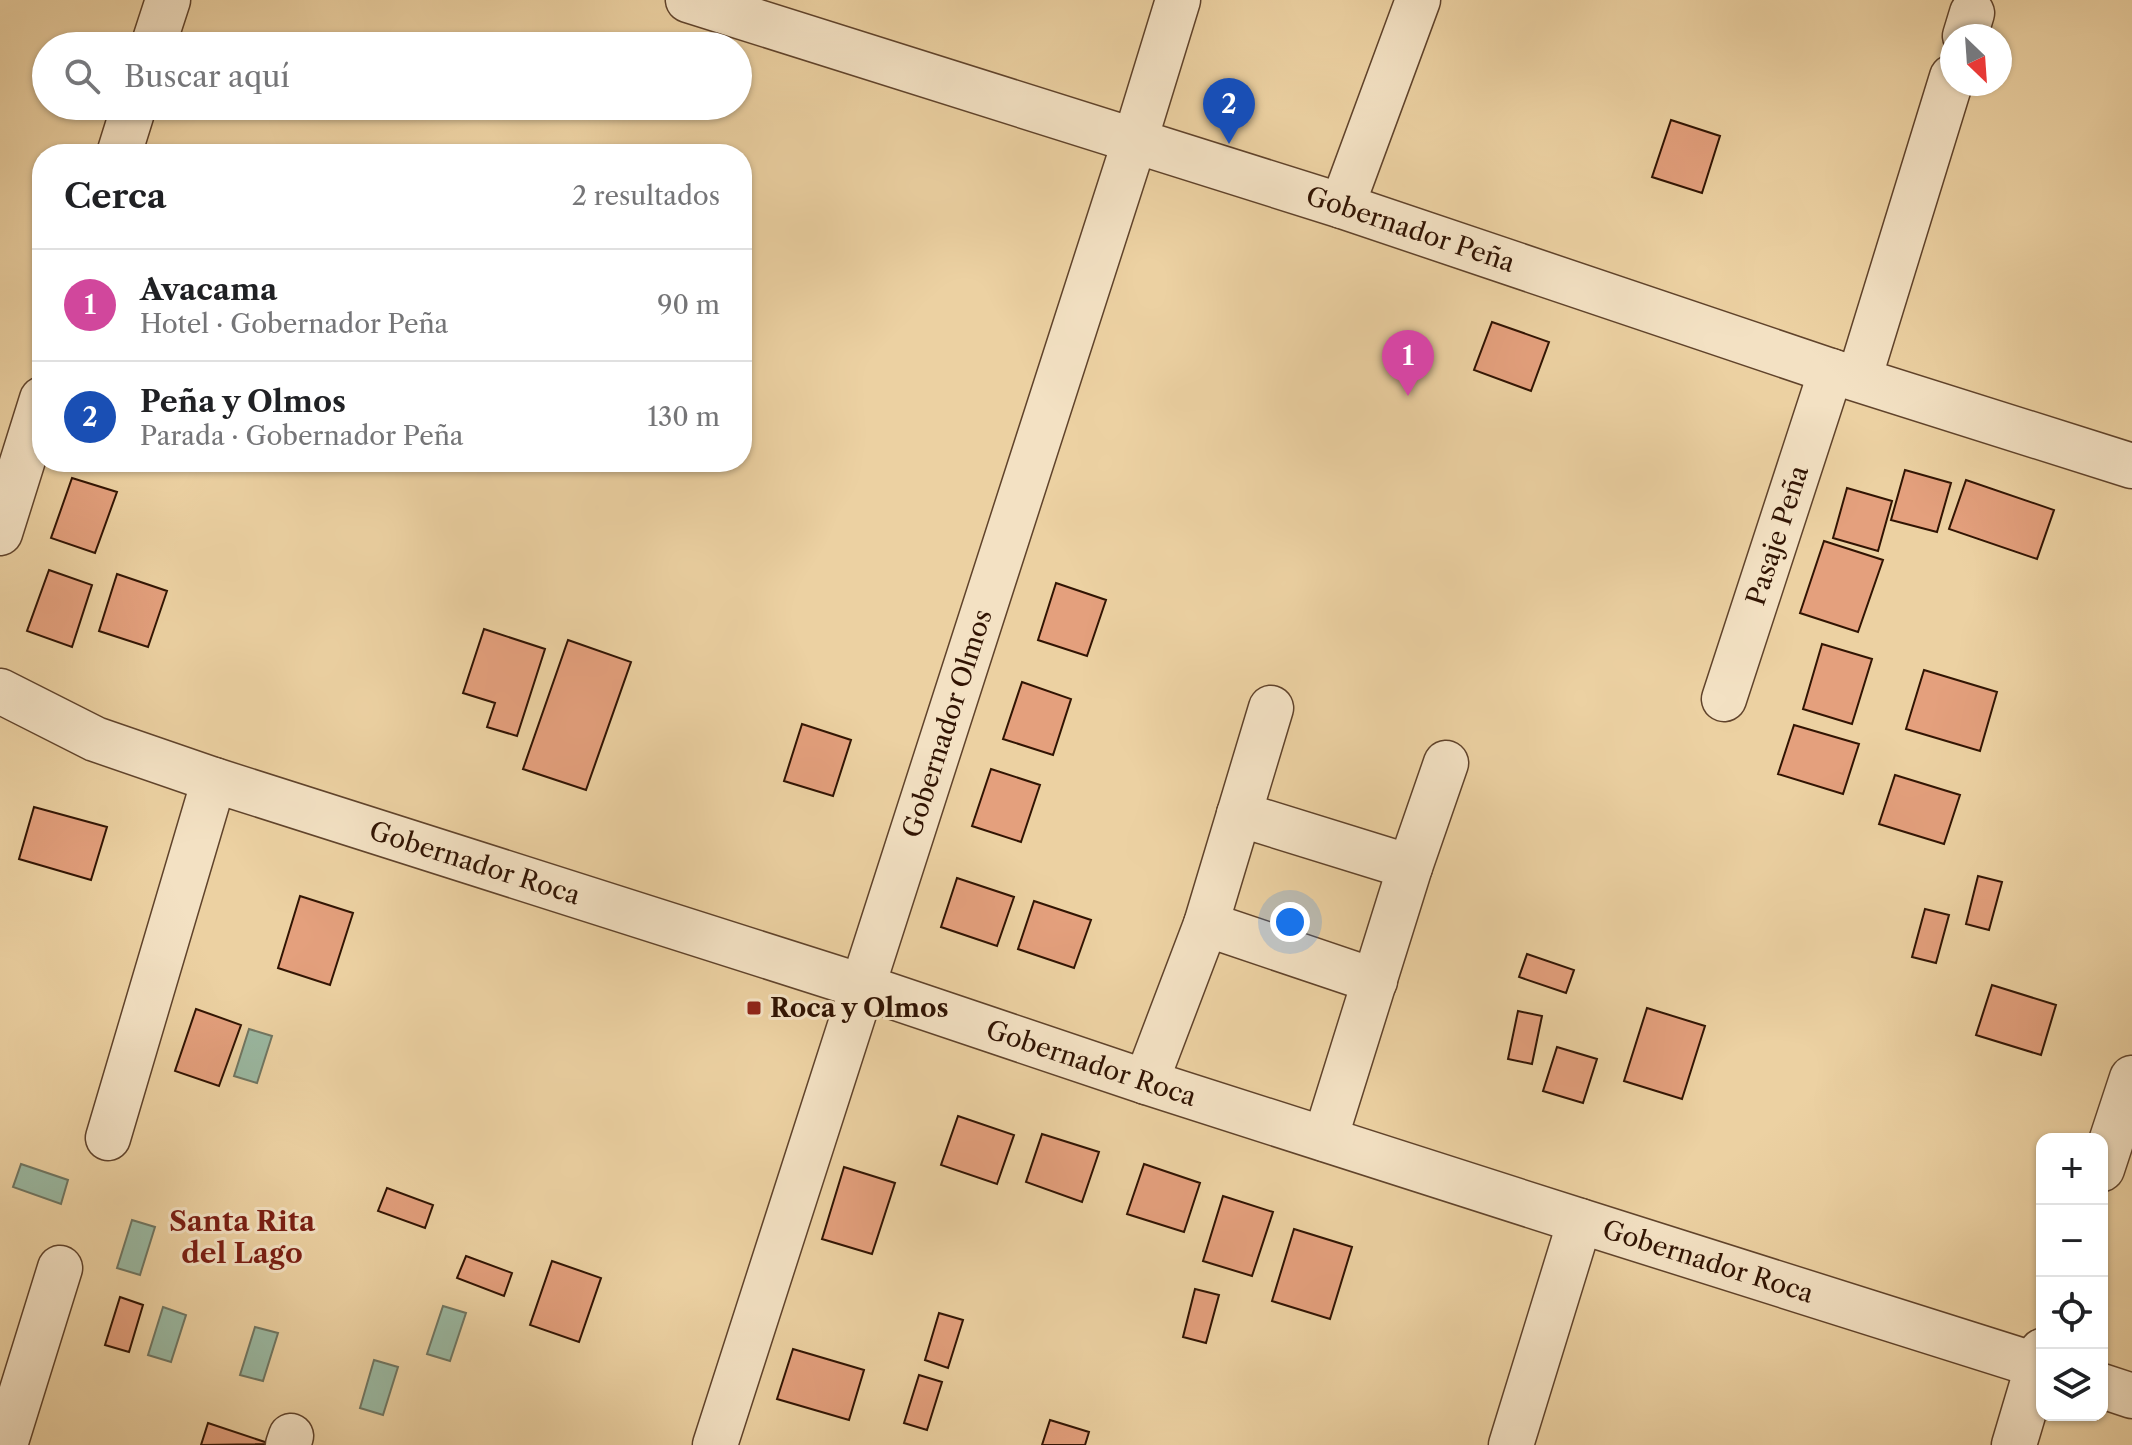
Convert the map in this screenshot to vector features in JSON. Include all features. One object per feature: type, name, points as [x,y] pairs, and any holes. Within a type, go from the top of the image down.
[{"type":"street","points":[[158,32],[168,0]]},
{"type":"street","name":"Gobernador Peña","points":[[688,0],[1342,206],[1845,375],[2132,466]]},
{"type":"street","name":"Gobernador Olmos","points":[[715,1445],[1178,0]]},
{"type":"street","points":[[1342,206],[1418,0]]},
{"type":"street","name":"Pasaje Peña","points":[[1724,699],[1945,96]]},
{"type":"street","points":[[122,144],[130,120]]},
{"type":"street","points":[[0,533],[32,431]]},
{"type":"street","name":"Gobernador Roca","points":[[0,691],[95,739],[214,780],[861,986],[1146,1082],[1580,1221],[2036,1360]]},
{"type":"street","points":[[1146,1082],[1206,924],[1271,708]]},
{"type":"street","name":"Gobernador Roca","points":[[0,723],[95,739]]},
{"type":"street","points":[[1325,1139],[1410,867],[1446,763]]},
{"type":"street","points":[[108,1138],[214,780]]},
{"type":"street","points":[[1239,814],[1410,867]]},
{"type":"street","points":[[1206,924],[1375,981]]},
{"type":"street","points":[[2108,1151],[2132,1078]]},
{"type":"street","points":[[1511,1445],[1580,1221]]},
{"type":"street","points":[[5,1445],[60,1268]]},
{"type":"street","points":[[2014,1445],[2036,1374]]},
{"type":"street","points":[[2108,1388],[2132,1396]]},
{"type":"shaded area","points":[[249,1029],[272,1036],[257,1083],[234,1076]]},
{"type":"shaded area","points":[[21,1164],[68,1180],[61,1204],[13,1187]]},
{"type":"shaded area","points":[[132,1220],[155,1227],[140,1275],[117,1268]]},
{"type":"shaded area","points":[[443,1306],[466,1313],[450,1361],[427,1354]]},
{"type":"shaded area","points":[[163,1307],[186,1315],[171,1362],[148,1355]]},
{"type":"shaded area","points":[[255,1327],[278,1333],[263,1381],[240,1375]]},
{"type":"shaded area","points":[[374,1360],[398,1367],[383,1415],[360,1408]]},
{"type":"building","points":[[1671,120],[1720,136],[1702,193],[1652,177]]},
{"type":"building","points":[[1492,322],[1549,342],[1531,391],[1474,370]]},
{"type":"building","points":[[1905,470],[1951,483],[1937,532],[1891,520]]},
{"type":"building","points":[[72,478],[117,492],[95,553],[51,538]]},
{"type":"building","points":[[1966,480],[2054,510],[2037,559],[1949,529]]},
{"type":"building","points":[[1847,488],[1892,501],[1878,551],[1833,538]]},
{"type":"building","points":[[1824,541],[1883,560],[1858,632],[1800,613]]},
{"type":"building","points":[[49,570],[92,585],[72,647],[27,631]]},
{"type":"building","points":[[117,574],[167,591],[148,647],[99,631]]},
{"type":"building","points":[[1056,583],[1106,600],[1087,656],[1038,640]]},
{"type":"building","points":[[484,629],[545,649],[517,736],[487,727],[495,703],[463,693]]},
{"type":"building","points":[[568,640],[631,662],[586,790],[523,769]]},
{"type":"building","points":[[1822,644],[1872,659],[1852,724],[1803,709]]},
{"type":"building","points":[[1924,670],[1997,692],[1980,751],[1906,729]]},
{"type":"building","points":[[1022,682],[1071,699],[1053,755],[1003,739]]},
{"type":"building","points":[[802,724],[851,740],[833,796],[784,781]]},
{"type":"building","points":[[1794,725],[1859,744],[1843,794],[1778,774]]},
{"type":"building","points":[[991,769],[1040,785],[1021,842],[972,826]]},
{"type":"building","points":[[1895,775],[1960,795],[1944,844],[1879,824]]},
{"type":"building","points":[[34,807],[107,827],[91,880],[19,859]]},
{"type":"building","points":[[1978,876],[2002,882],[1989,930],[1966,924]]},
{"type":"building","points":[[957,878],[1014,897],[997,946],[941,927]]},
{"type":"building","points":[[300,896],[353,913],[330,985],[278,968]]},
{"type":"building","points":[[1034,901],[1091,920],[1074,968],[1018,949]]},
{"type":"building","points":[[1925,909],[1949,915],[1936,963],[1912,957]]},
{"type":"building","points":[[1527,954],[1574,970],[1566,993],[1519,977]]},
{"type":"building","points":[[1992,985],[2056,1005],[2041,1055],[1976,1035]]},
{"type":"building","points":[[1647,1008],[1705,1026],[1682,1099],[1624,1081]]},
{"type":"building","points":[[196,1009],[241,1025],[219,1086],[175,1071]]},
{"type":"building","points":[[1518,1011],[1542,1016],[1532,1064],[1508,1059]]},
{"type":"building","points":[[1557,1047],[1597,1059],[1583,1103],[1543,1091]]},
{"type":"building","points":[[958,1116],[1014,1135],[997,1184],[941,1165]]},
{"type":"building","points":[[1042,1134],[1099,1152],[1082,1202],[1026,1182]]},
{"type":"building","points":[[1144,1164],[1200,1183],[1184,1232],[1127,1214]]},
{"type":"building","points":[[844,1167],[895,1183],[872,1254],[822,1239]]},
{"type":"building","points":[[387,1188],[433,1205],[425,1228],[378,1211]]},
{"type":"building","points":[[1223,1196],[1273,1212],[1252,1276],[1203,1261]]},
{"type":"building","points":[[1294,1229],[1352,1247],[1330,1319],[1272,1301]]},
{"type":"building","points":[[466,1256],[512,1273],[504,1296],[457,1278]]},
{"type":"building","points":[[552,1261],[601,1278],[579,1342],[530,1325]]},
{"type":"building","points":[[1195,1289],[1219,1295],[1206,1343],[1183,1337]]},
{"type":"building","points":[[120,1297],[143,1305],[129,1352],[105,1345]]},
{"type":"building","points":[[939,1313],[963,1320],[948,1368],[925,1360]]},
{"type":"building","points":[[793,1349],[864,1370],[849,1420],[777,1399]]},
{"type":"building","points":[[919,1375],[942,1382],[927,1430],[904,1423]]},
{"type":"building","points":[[1050,1420],[1089,1432],[1085,1445],[1042,1445]]},
{"type":"building","points":[[208,1423],[271,1444],[201,1445]]},
{"type":"place","name":"Peña y Olmos","points":[[1229,144]]},
{"type":"place","name":"Avacama","points":[[1408,396]]},
{"type":"place","name":"Roca y Olmos","points":[[754,1008]]},
{"type":"district","name":"Santa Rita del Lago","points":[[242,1237]]}]
